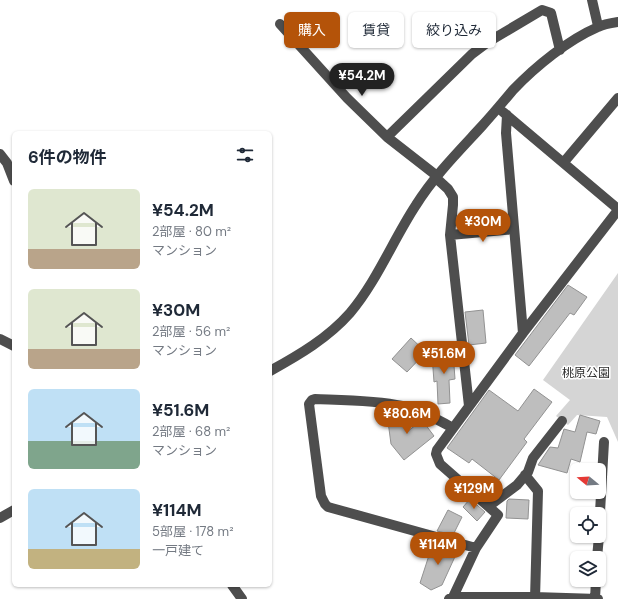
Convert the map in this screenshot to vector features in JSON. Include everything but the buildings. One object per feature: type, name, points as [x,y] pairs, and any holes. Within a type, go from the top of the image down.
[{"type":"street","points":[[592,0],[598,26]]},
{"type":"street","points":[[387,137],[472,54],[488,42],[542,10],[551,13],[560,50]]},
{"type":"street","points":[[272,370],[298,356],[318,342],[336,328],[350,313],[374,279],[417,204],[436,177],[514,90],[530,74],[560,50],[598,26],[618,22]]},
{"type":"street","points":[[280,24],[346,98],[387,137],[436,177],[448,190],[452,197],[453,205],[450,235],[469,406]]},
{"type":"street","points":[[564,162],[618,98]]},
{"type":"street","points":[[499,108],[618,209],[523,333],[437,450],[437,459],[440,464],[498,515],[476,548],[451,598],[597,599],[596,587]]},
{"type":"street","points":[[507,115],[506,133],[523,333]]},
{"type":"street","points":[[0,154],[7,162],[12,175]]},
{"type":"street","points":[[450,235],[514,229]]},
{"type":"street","points":[[0,339],[12,345]]},
{"type":"street","points":[[453,428],[429,416],[401,406],[315,399],[309,404],[321,496],[328,507],[476,548]]},
{"type":"street","points":[[489,506],[517,485],[525,475],[534,458],[562,420]]},
{"type":"street","points":[[600,507],[604,442]]},
{"type":"street","points":[[525,475],[538,491],[534,598]]},
{"type":"street","points":[[0,518],[12,511]]},
{"type":"street","points":[[233,587],[242,599]]},
{"type":"green space","name":"桃原公園","points":[[618,273],[618,442],[607,417],[577,415],[568,425],[556,416],[570,400],[543,380]]}]
